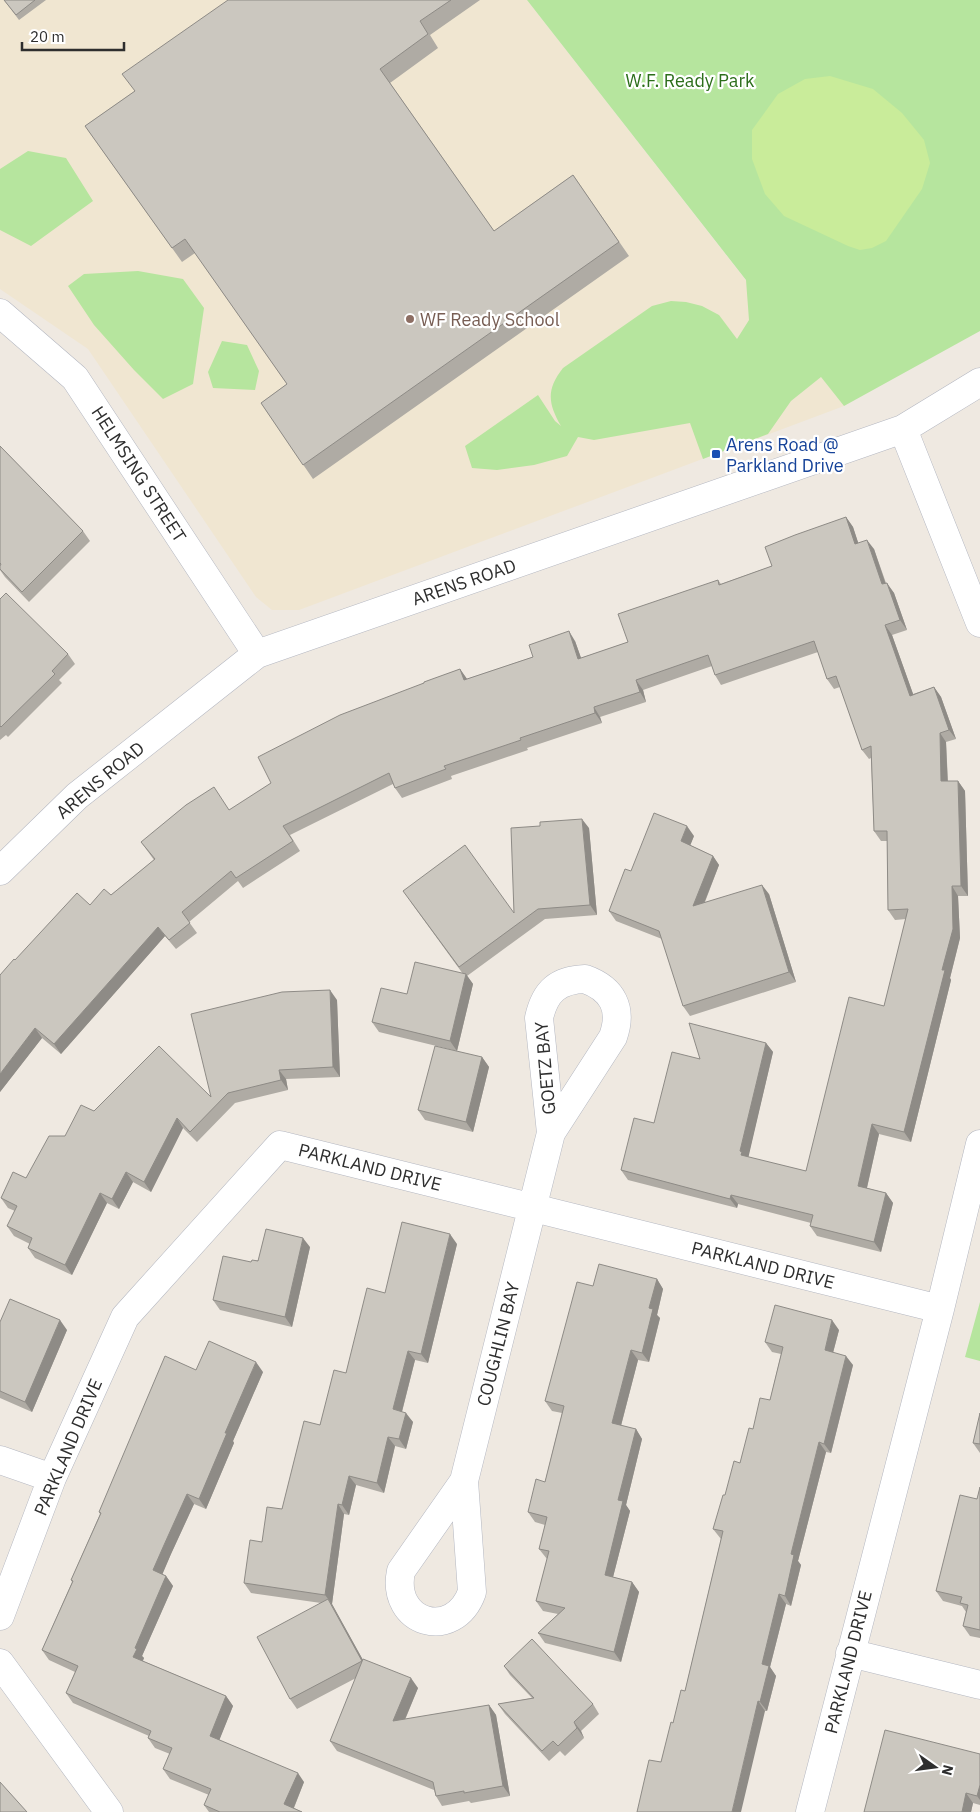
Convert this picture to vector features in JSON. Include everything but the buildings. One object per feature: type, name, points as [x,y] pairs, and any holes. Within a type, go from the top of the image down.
[{"type":"street","name":"HELMSING STREET","points":[[0,313],[75,378],[257,654]]},
{"type":"street","name":"ARENS ROAD","points":[[0,871],[77,796],[257,654],[903,429],[980,382]]},
{"type":"street","points":[[903,429],[980,623]]},
{"type":"street","name":"GOETZ BAY","points":[[532,1207],[551,1133],[613,1037],[617,1026],[617,1013],[614,1001],[607,991],[585,980],[571,980],[559,984],[549,993],[542,1004],[539,1018],[551,1133]]},
{"type":"street","name":"PARKLAND DRIVE","points":[[810,1812],[940,1309],[980,1144]]},
{"type":"street","name":"PARKLAND DRIVE","points":[[0,1616],[52,1478],[125,1317],[280,1145],[940,1309]]},
{"type":"street","name":"COUGHLIN BAY","points":[[464,1481],[532,1207]]},
{"type":"street","points":[[0,1460],[52,1478]]},
{"type":"street","points":[[850,1653],[980,1685]]},
{"type":"street","points":[[0,1663],[110,1812]]},
{"type":"shaded area","name":"WF Ready School","points":[[0,0],[527,0],[844,406],[299,610],[272,610],[256,597],[88,349],[0,289]]},
{"type":"green space","name":"W.F. Ready Park","points":[[527,0],[980,0],[980,331],[844,406],[821,377],[791,401],[768,434],[703,459],[690,423],[594,440],[578,437],[567,456],[534,465],[497,470],[472,468],[465,446],[538,395],[555,421],[561,426],[551,403],[551,390],[563,368],[652,306],[671,301],[702,306],[719,315],[737,339],[749,320],[746,280]]},
{"type":"green space","points":[[830,76],[873,89],[902,113],[924,140],[930,163],[922,189],[886,241],[872,248],[860,250],[848,246],[784,216],[765,194],[752,159],[752,130],[778,94],[805,79]]},
{"type":"green space","points":[[28,151],[66,158],[93,201],[31,246],[0,230],[0,169]]},
{"type":"green space","points":[[138,271],[183,279],[204,308],[193,384],[163,399],[94,325],[68,286],[84,274]]},
{"type":"green space","points":[[222,341],[247,345],[259,371],[255,390],[213,388],[208,372]]},
{"type":"green space","points":[[980,1302],[980,1361],[965,1357]]},
{"type":"place","name":"WF Ready School","points":[[410,319]]},
{"type":"place","name":"Arens Road @ Parkland Drive","points":[[716,454]]}]
